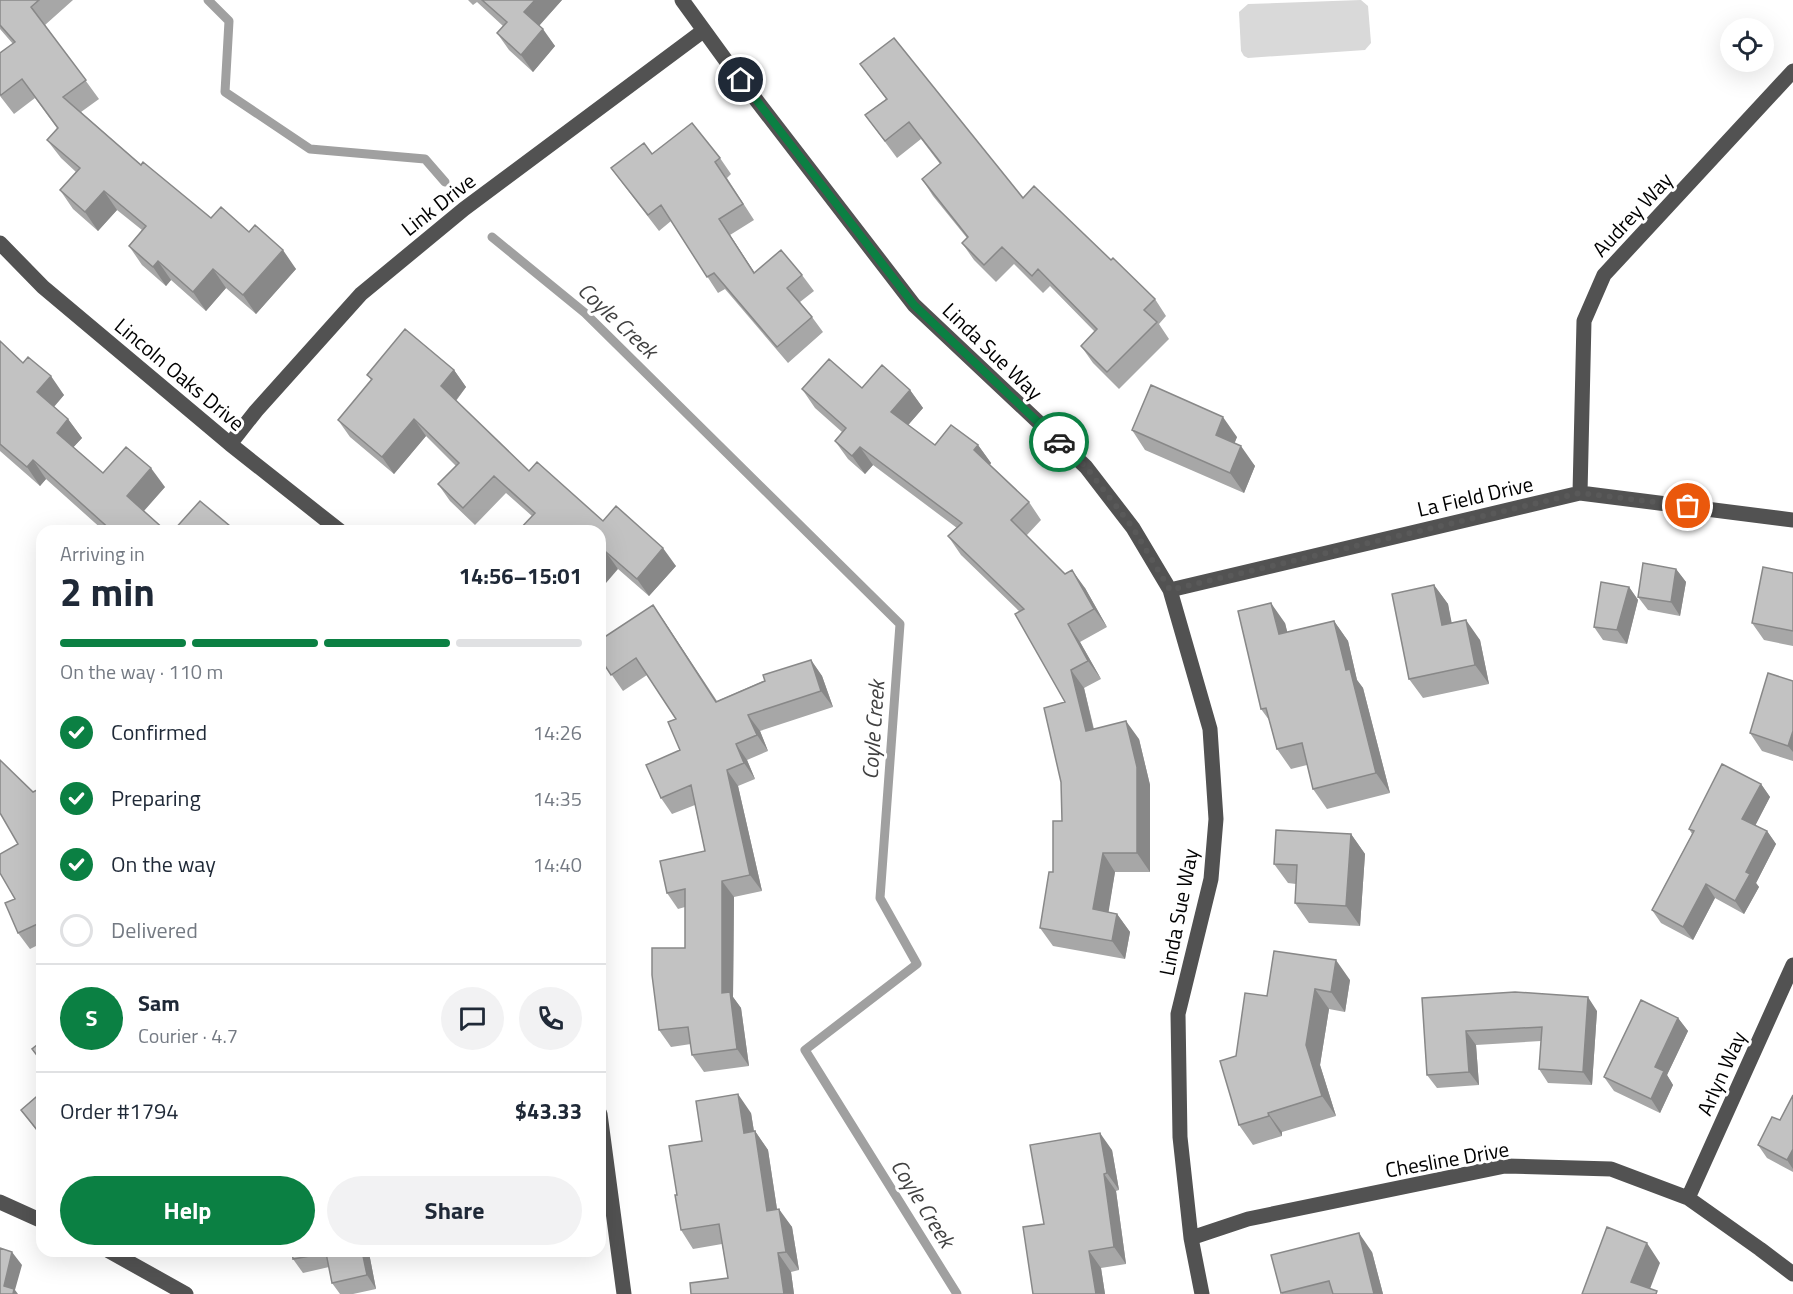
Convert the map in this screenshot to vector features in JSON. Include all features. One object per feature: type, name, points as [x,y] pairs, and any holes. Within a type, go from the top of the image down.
[{"type":"street","name":"Linda Sue Way","points":[[682,0],[703,31],[914,305],[1086,467],[1133,528],[1170,590],[1210,729],[1216,819],[1210,879],[1178,1014],[1180,1137],[1191,1238],[1202,1294]]},
{"type":"street","name":"Link Drive","points":[[230,444],[256,411],[361,294],[464,209],[703,31]]},
{"type":"street","name":"Audrey Way","points":[[1580,493],[1584,321],[1604,275],[1793,71]]},
{"type":"street","name":"Lincoln Oaks Drive","points":[[0,243],[43,287],[230,444],[332,525]]},
{"type":"street","name":"La Field Drive","points":[[1170,590],[1580,493],[1793,519]]},
{"type":"street","name":"Arlyn Way","points":[[1688,1198],[1793,965]]},
{"type":"street","points":[[606,1159],[624,1294]]},
{"type":"street","name":"Chesline Drive","points":[[1191,1238],[1248,1219],[1505,1166],[1611,1169],[1688,1198],[1793,1275]]},
{"type":"street","points":[[0,1202],[36,1218]]},
{"type":"street","points":[[120,1257],[186,1294]]},
{"type":"shaded area","points":[[1361,0],[1368,6],[1371,43],[1365,50],[1248,58],[1241,51],[1239,12],[1248,4]]},
{"type":"building","points":[[0,0],[39,0],[31,7],[86,80],[63,97],[141,165],[143,162],[211,218],[221,207],[249,232],[255,225],[283,250],[243,295],[213,269],[193,292],[158,261],[153,267],[129,246],[146,226],[104,191],[85,212],[60,190],[80,168],[47,140],[58,128],[22,79],[0,94],[0,53],[15,42],[0,25]]},
{"type":"building","points":[[482,0],[535,0],[524,12],[543,29],[521,55],[497,33],[507,22]]},
{"type":"building","points":[[894,38],[1023,198],[1034,186],[1155,299],[1144,310],[1157,322],[1107,372],[1081,346],[1097,329],[1038,269],[1032,276],[1002,247],[984,265],[962,243],[968,237],[922,179],[941,163],[909,122],[885,141],[865,115],[887,99],[860,64]]},
{"type":"building","points":[[692,123],[720,158],[715,162],[743,204],[719,219],[754,273],[781,250],[802,275],[787,288],[812,317],[777,347],[714,273],[707,277],[661,205],[648,215],[611,168],[644,143],[652,154]]},
{"type":"building","points":[[405,329],[454,370],[441,386],[529,471],[537,462],[603,521],[616,506],[663,548],[637,579],[606,552],[606,525],[524,525],[535,513],[494,476],[463,508],[438,484],[459,463],[414,419],[382,457],[338,420],[372,379],[367,375]]},
{"type":"building","points":[[0,341],[23,363],[28,357],[51,376],[37,392],[68,419],[57,433],[103,473],[126,447],[151,468],[127,496],[159,525],[105,525],[33,460],[27,467],[0,444]]},
{"type":"building","points":[[829,359],[862,388],[882,365],[910,390],[891,412],[935,445],[951,425],[978,445],[974,450],[1029,502],[1011,520],[1065,574],[1072,570],[1094,609],[1068,624],[1088,661],[1071,670],[1086,731],[1126,721],[1137,767],[1137,853],[1103,853],[1093,909],[1117,914],[1112,941],[1040,928],[1049,872],[1053,872],[1053,821],[1062,821],[1061,782],[1044,708],[1065,702],[1015,614],[1024,609],[948,536],[962,523],[860,447],[852,456],[835,441],[846,428],[802,389]]},
{"type":"building","points":[[1151,385],[1223,417],[1216,435],[1241,446],[1230,473],[1132,430]]},
{"type":"building","points":[[200,501],[229,525],[178,525]]},
{"type":"building","points":[[1643,563],[1676,569],[1671,602],[1638,597]]},
{"type":"building","points":[[1763,567],[1793,573],[1793,631],[1752,623]]},
{"type":"building","points":[[1601,582],[1629,587],[1617,630],[1594,627]]},
{"type":"building","points":[[1434,585],[1442,625],[1466,620],[1475,665],[1409,679],[1392,594]]},
{"type":"building","points":[[1271,603],[1279,634],[1334,621],[1346,670],[1350,669],[1376,773],[1313,789],[1302,743],[1277,749],[1266,708],[1261,709],[1238,611]]},
{"type":"building","points":[[653,605],[716,702],[765,681],[763,675],[811,660],[821,691],[748,715],[757,735],[736,744],[744,763],[727,770],[750,875],[722,881],[722,993],[730,992],[737,1049],[692,1055],[688,1027],[659,1030],[652,975],[652,948],[685,948],[685,889],[667,893],[660,861],[705,851],[691,785],[661,798],[646,765],[680,750],[668,722],[676,719],[636,658],[611,675],[606,667],[606,636]]},
{"type":"building","points":[[1768,673],[1793,681],[1793,731],[1788,746],[1750,733]]},
{"type":"building","points":[[0,760],[33,792],[36,790],[36,925],[18,933],[5,903],[15,899],[0,873],[0,854],[18,844],[0,813]]},
{"type":"building","points":[[1722,764],[1761,784],[1742,819],[1767,831],[1746,872],[1750,874],[1735,901],[1706,884],[1683,927],[1652,910],[1694,831],[1689,829]]},
{"type":"building","points":[[1276,830],[1351,834],[1346,906],[1295,903],[1297,865],[1274,864]]},
{"type":"building","points":[[1274,951],[1336,960],[1331,992],[1315,989],[1306,1045],[1322,1096],[1239,1125],[1220,1061],[1236,1056],[1245,993],[1267,996]]},
{"type":"building","points":[[1515,992],[1588,997],[1583,1072],[1539,1069],[1542,1027],[1466,1031],[1469,1072],[1427,1075],[1422,998]]},
{"type":"building","points":[[1641,1000],[1678,1018],[1655,1067],[1664,1071],[1651,1099],[1604,1077]]},
{"type":"building","points":[[738,1094],[744,1133],[755,1131],[767,1211],[779,1209],[786,1252],[778,1253],[784,1294],[691,1294],[690,1283],[728,1278],[719,1224],[681,1230],[669,1146],[702,1141],[696,1101]]},
{"type":"building","points":[[1793,1095],[1793,1149],[1787,1160],[1758,1145],[1772,1117],[1780,1120]]},
{"type":"building","points":[[36,1097],[36,1129],[21,1110]]},
{"type":"building","points":[[1100,1133],[1107,1173],[1104,1174],[1114,1247],[1089,1251],[1096,1294],[1033,1294],[1023,1227],[1044,1224],[1030,1145]]},
{"type":"building","points":[[1607,1227],[1647,1243],[1631,1282],[1657,1291],[1656,1294],[1582,1294]]},
{"type":"building","points":[[1359,1233],[1374,1294],[1333,1294],[1329,1281],[1281,1293],[1271,1255]]},
{"type":"building","points":[[0,1248],[12,1252],[4,1286],[14,1289],[13,1294],[0,1294]]},
{"type":"building","points":[[327,1257],[363,1257],[367,1275],[332,1283]]},
{"type":"waterway","name":"Coyle Creek","points":[[208,0],[229,21],[225,92],[310,149],[425,159],[445,182]]},
{"type":"waterway","name":"Coyle Creek","points":[[492,237],[585,313],[900,624],[880,898],[917,964],[805,1050],[957,1294]]},
{"type":"way so far","points":[[1059,442],[1086,467],[1133,528],[1170,590],[1580,493],[1688,506]]},
{"type":"route","points":[[741,80],[914,305],[1059,442]]}]
